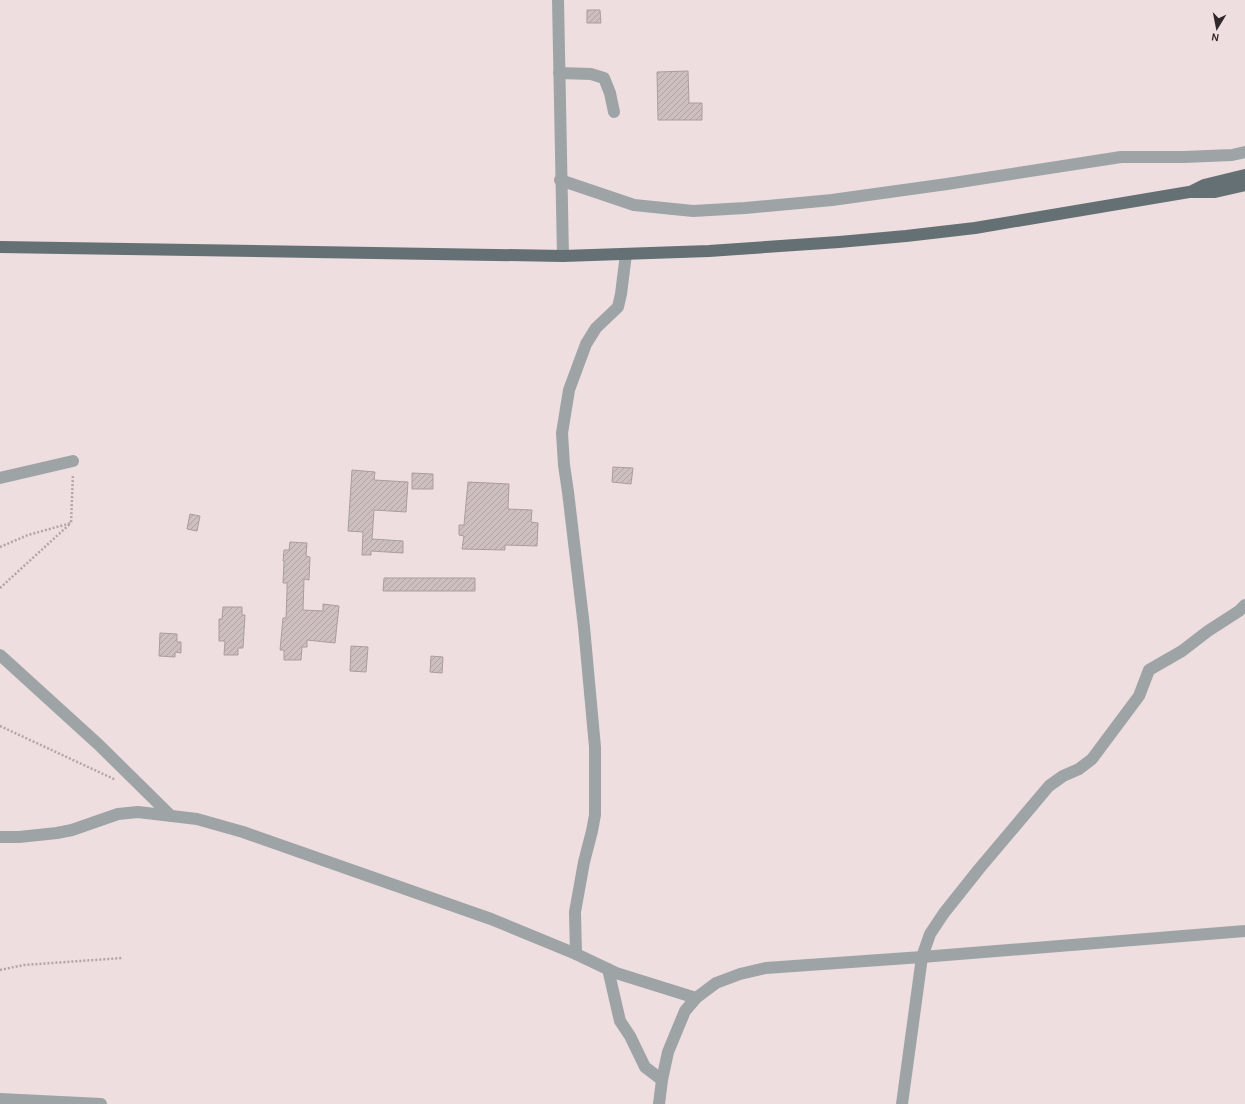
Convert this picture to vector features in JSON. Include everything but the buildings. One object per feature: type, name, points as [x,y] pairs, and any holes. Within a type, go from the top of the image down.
[{"type":"main road","points":[[1189,192],[1204,184],[1245,175]]},
{"type":"main road","points":[[0,247],[563,256],[717,251],[906,236],[975,228],[1189,192],[1215,192],[1245,185]]},
{"type":"street","points":[[558,0],[560,180],[563,256]]},
{"type":"street","points":[[559,72],[591,74],[604,78],[610,93],[614,112]]},
{"type":"street","points":[[560,180],[634,205],[693,210],[745,208],[832,200],[1121,157],[1184,157],[1232,155],[1245,152]]},
{"type":"street","points":[[576,954],[575,912],[584,862],[595,815],[595,747],[584,627],[564,465],[562,433],[569,390],[583,351],[596,328],[618,307],[622,294],[626,254]]},
{"type":"street","points":[[0,478],[73,461]]},
{"type":"street","points":[[902,1104],[922,957],[930,934],[944,913],[1049,786],[1063,776],[1079,769],[1092,759],[1139,696],[1149,670],[1182,652],[1208,631],[1239,611],[1245,605]]},
{"type":"street","points":[[0,655],[98,745],[171,816]]},
{"type":"street","points":[[0,837],[57,834],[118,814],[138,812],[197,819],[243,832],[491,919],[576,954],[616,973],[696,998]]},
{"type":"street","points":[[659,1104],[668,1052],[685,1011],[696,998],[716,983],[740,974],[766,968],[1245,931]]},
{"type":"street","points":[[608,969],[620,1021],[630,1036],[645,1067],[662,1080]]},
{"type":"street","points":[[0,1099],[101,1104]]},
{"type":"path","points":[[0,588],[71,523],[73,461]]},
{"type":"path","points":[[0,546],[28,535],[71,523]]},
{"type":"path","points":[[0,726],[120,782]]},
{"type":"path","points":[[0,970],[24,965],[122,958]]}]
